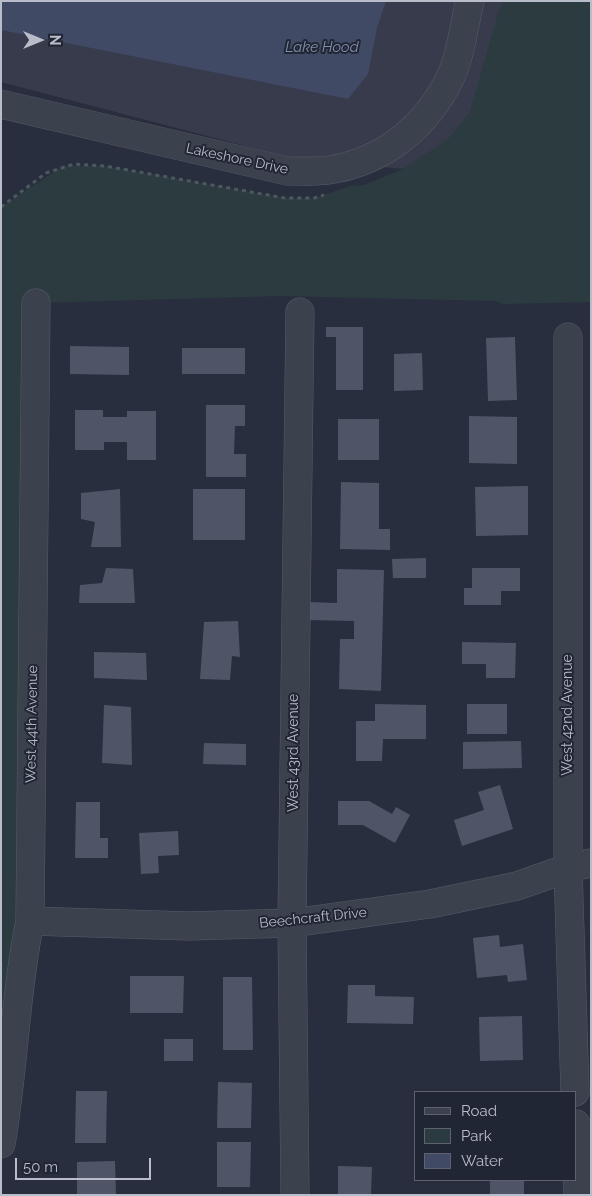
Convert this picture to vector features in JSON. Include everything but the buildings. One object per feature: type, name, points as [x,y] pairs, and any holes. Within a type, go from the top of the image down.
[{"type":"street","name":"Lakeshore Drive","points":[[1,104],[287,171],[329,170],[364,162],[397,144],[432,110],[452,74],[470,1]]},
{"type":"street","name":"West 44th Avenue","points":[[1,1144],[9,1098],[22,960],[30,921],[36,303]]},
{"type":"street","name":"West 43rd Avenue","points":[[295,1195],[292,923],[300,312]]},
{"type":"street","name":"West 42nd Avenue","points":[[568,337],[579,866],[575,1091]]},
{"type":"street","name":"Beechcraft Drive","points":[[30,921],[189,926],[292,923],[430,904],[516,886],[579,866]]},
{"type":"street","points":[[577,1160],[578,1195]]},
{"type":"shaded area","points":[[1,1],[591,1],[438,172],[295,159],[1,82]]},
{"type":"green space","points":[[504,1],[591,1],[591,302],[503,304],[496,301],[280,296],[36,303],[30,921],[1,1079],[1,207],[63,166],[105,166],[285,198],[314,198],[351,186],[364,185],[401,170],[448,139],[470,112],[499,10]]},
{"type":"water","name":"Lake Hood","points":[[1,1],[386,1],[377,28],[368,74],[348,99],[1,30]]}]
